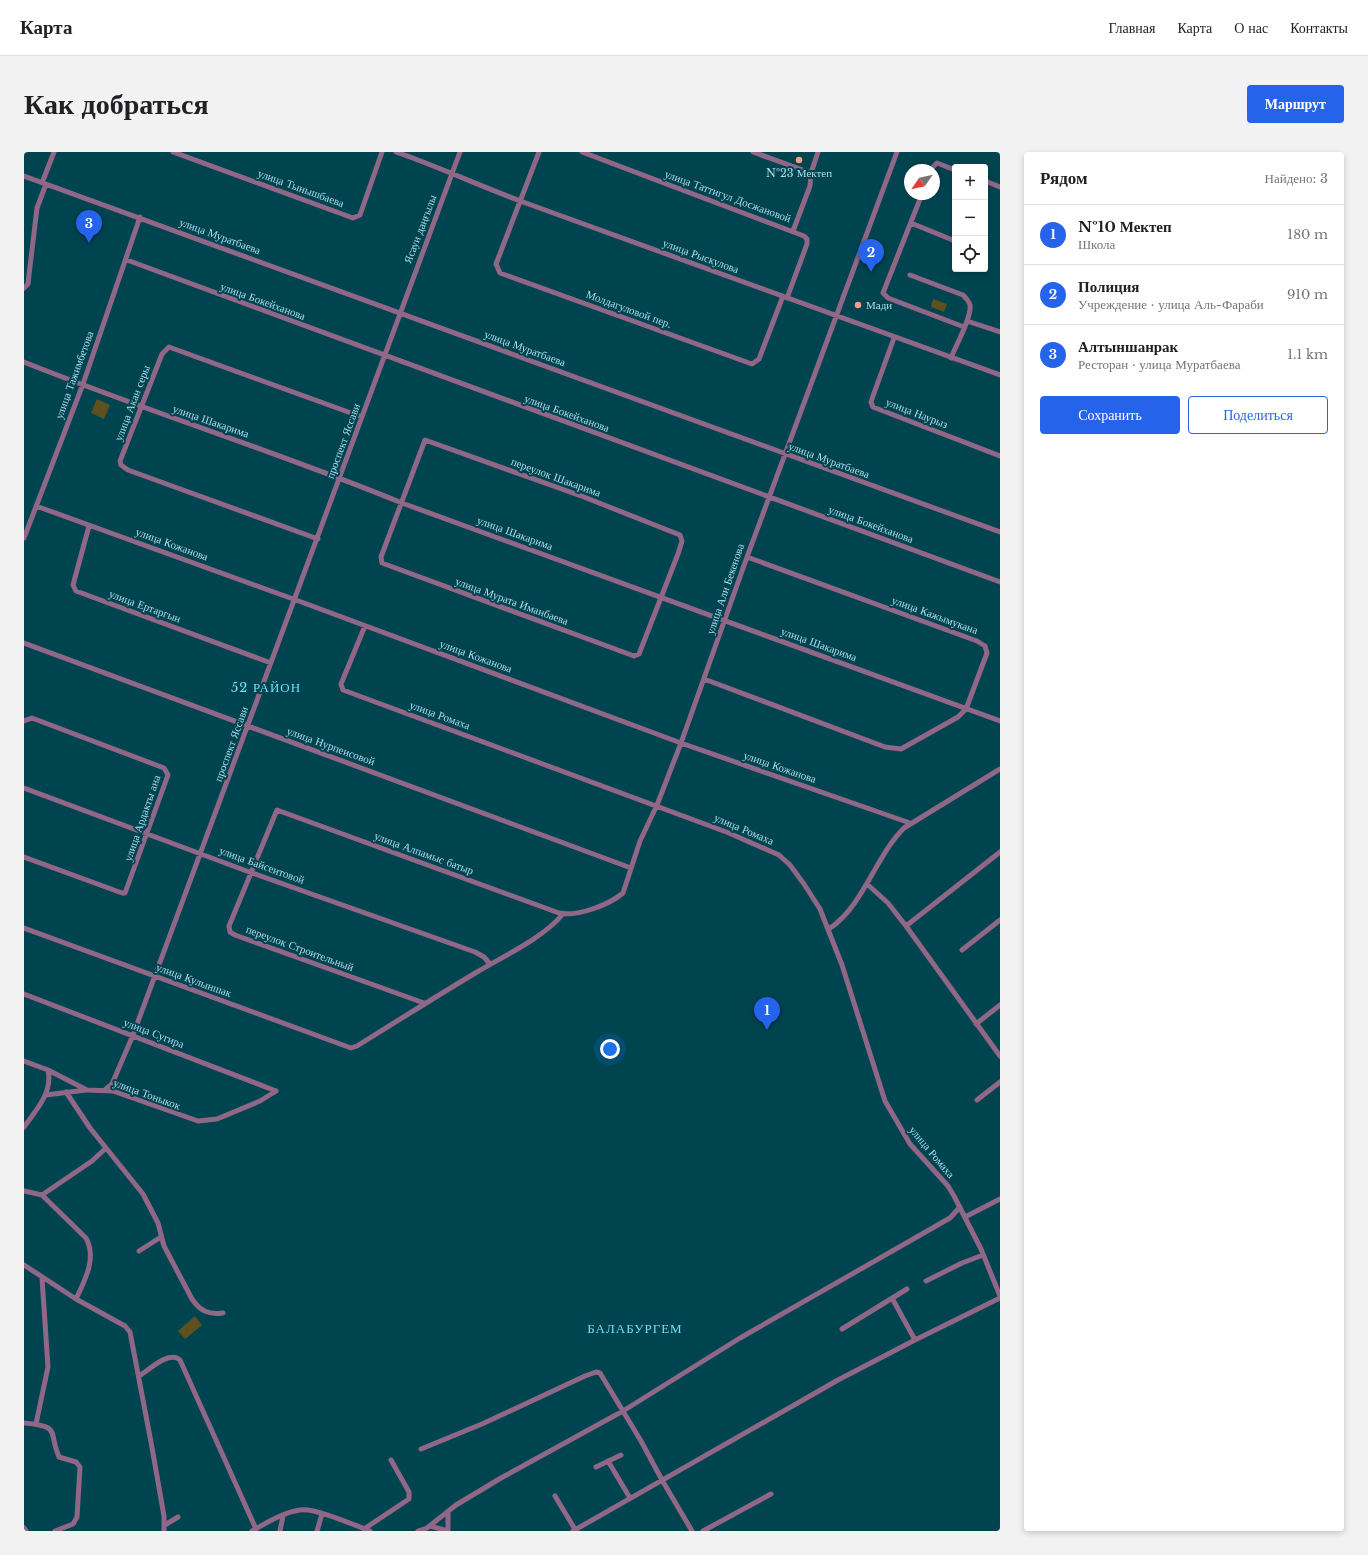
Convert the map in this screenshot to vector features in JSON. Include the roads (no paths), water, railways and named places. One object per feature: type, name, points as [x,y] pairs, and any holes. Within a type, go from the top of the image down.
[{"type":"street","points":[[24,288],[28,284],[37,208],[54,152]]},
{"type":"street","name":"улица Тынышбаева","points":[[173,152],[353,218],[360,214],[382,152]]},
{"type":"street","name":"улица Рыскулова","points":[[396,152],[442,168],[452,174],[521,201],[894,338],[1000,375]]},
{"type":"street","name":"Ясауи даңғылы","points":[[400,313],[460,152]]},
{"type":"street","points":[[521,201],[539,152]]},
{"type":"street","name":"улица Таттигул Досжановой","points":[[582,152],[804,236],[807,239],[807,244],[785,297]]},
{"type":"street","points":[[753,152],[811,173]]},
{"type":"street","points":[[793,231],[810,186],[811,173],[818,152]]},
{"type":"street","name":"улица Али Бекенова","points":[[563,914],[576,914],[620,896],[624,891],[644,828],[657,806],[681,743],[747,557],[897,152]]},
{"type":"street","points":[[940,164],[952,169]]},
{"type":"street","name":"улица Муратбаева","points":[[24,176],[1000,532]]},
{"type":"street","points":[[988,183],[1000,187]]},
{"type":"street","points":[[920,200],[884,290],[884,295],[966,324],[1000,332]]},
{"type":"street","name":"Молдагуловой пер.","points":[[521,201],[496,264],[499,272],[748,363],[755,363],[759,359],[785,297]]},
{"type":"street","name":"улица Тажимбетова","points":[[24,538],[127,260],[140,218]]},
{"type":"street","points":[[911,223],[952,240]]},
{"type":"street","name":"улица Бокейханова","points":[[127,260],[1000,582]]},
{"type":"street","points":[[910,275],[963,295],[970,306],[966,324],[951,358]]},
{"type":"street","name":"проспект Яссави","points":[[106,1089],[112,1084],[133,1035],[155,977],[271,663],[296,600],[400,313]]},
{"type":"street","name":"улица Наурыз","points":[[894,338],[871,402],[873,407],[1000,456]]},
{"type":"street","name":"улица Акан серы","points":[[318,539],[123,467],[120,461],[162,354],[169,347],[362,417]]},
{"type":"street","name":"улица Шакарима","points":[[24,362],[142,407],[340,477],[402,503],[1000,721]]},
{"type":"street","name":"переулок Шакарима","points":[[402,503],[425,440],[680,535],[682,541],[660,597]]},
{"type":"street","name":"улица Мурата Иманбаева","points":[[402,503],[381,557],[382,563],[634,656],[639,654],[660,597]]},
{"type":"street","name":"улица Кожанова","points":[[36,506],[296,600],[681,743],[910,823]]},
{"type":"street","name":"улица Ертаргын","points":[[89,526],[73,585],[76,591],[271,663]]},
{"type":"street","name":"улица Кажымукана","points":[[747,557],[984,645],[987,653],[966,709]]},
{"type":"street","name":"улица Ромаха","points":[[365,626],[341,684],[343,690],[729,833],[779,855],[790,865],[820,909],[829,929],[885,1101],[910,1144],[948,1186],[960,1207],[983,1255],[1000,1297]]},
{"type":"street","name":"улица Нурпеисовой","points":[[24,643],[631,868]]},
{"type":"street","points":[[704,679],[894,750],[901,749],[958,717],[966,709]]},
{"type":"street","name":"улица Ардакты ана","points":[[24,721],[32,718],[166,770],[167,778],[148,835],[127,890],[124,893],[24,857]]},
{"type":"street","points":[[829,929],[845,916],[867,884],[893,840],[910,823],[1000,769]]},
{"type":"street","name":"улица Байсеитовой","points":[[24,788],[252,873],[475,952],[484,957],[490,964]]},
{"type":"street","name":"переулок Строительный","points":[[277,810],[229,926],[229,930],[232,934],[424,1004]]},
{"type":"street","name":"улица Алпамыс батыр","points":[[277,810],[563,914]]},
{"type":"street","points":[[906,926],[1000,852]]},
{"type":"street","points":[[867,884],[888,903],[906,926],[1000,1056]]},
{"type":"street","points":[[424,1004],[530,940],[555,923],[563,914]]},
{"type":"street","points":[[962,950],[1000,920]]},
{"type":"street","name":"улица Кулыншак","points":[[24,928],[346,1048],[357,1046],[424,1004]]},
{"type":"street","name":"улица Сугира","points":[[24,994],[276,1091],[260,1101],[217,1119],[198,1121]]},
{"type":"street","points":[[976,1024],[1000,1005]]},
{"type":"street","points":[[24,1061],[48,1070],[87,1090]]},
{"type":"street","points":[[24,1127],[46,1095],[49,1083],[48,1070]]},
{"type":"street","points":[[977,1100],[1000,1082]]},
{"type":"street","name":"улица Тоныкок","points":[[46,1095],[87,1090],[102,1091],[106,1089],[198,1121]]},
{"type":"street","points":[[66,1092],[106,1148],[143,1194],[155,1217],[161,1237],[197,1306],[208,1313],[223,1313]]},
{"type":"street","points":[[42,1196],[92,1161],[106,1148]]},
{"type":"street","points":[[24,1191],[42,1196],[86,1238],[90,1247],[90,1264],[85,1281],[76,1299]]},
{"type":"street","points":[[965,1217],[1000,1199]]},
{"type":"street","points":[[418,1531],[430,1526],[448,1512],[501,1478],[623,1411],[740,1338],[950,1218],[960,1207]]},
{"type":"street","points":[[139,1251],[161,1237]]},
{"type":"street","points":[[926,1281],[962,1263],[983,1255]]},
{"type":"street","points":[[24,1265],[76,1299],[128,1329],[139,1376],[165,1525],[164,1531]]},
{"type":"street","points":[[36,1424],[48,1367],[42,1278]]},
{"type":"street","points":[[842,1330],[907,1289]]},
{"type":"street","points":[[555,1496],[575,1531],[630,1498],[838,1380],[1000,1297]]},
{"type":"street","points":[[892,1298],[915,1340]]},
{"type":"street","points":[[139,1376],[169,1357],[175,1357],[180,1360],[254,1530],[283,1516],[300,1510],[312,1510],[355,1529],[370,1531]]},
{"type":"street","points":[[421,1449],[596,1372],[601,1374],[692,1531]]},
{"type":"street","points":[[24,1423],[47,1427],[52,1432],[60,1459],[76,1462],[80,1467],[77,1517],[73,1524],[55,1531]]},
{"type":"street","points":[[596,1467],[621,1454]]},
{"type":"street","points":[[364,1529],[409,1499],[409,1492],[391,1460]]},
{"type":"street","points":[[608,1461],[630,1498]]},
{"type":"street","points":[[703,1531],[771,1494]]},
{"type":"street","points":[[430,1526],[448,1531],[448,1512]]},
{"type":"street","points":[[317,1531],[322,1514]]},
{"type":"street","points":[[280,1531],[283,1516]]},
{"type":"street","points":[[165,1525],[178,1517]]},
{"type":"place","name":"№23 Мектеп","points":[[799,160]]},
{"type":"place","name":"Алтыншанрак","points":[[89,243]]},
{"type":"place","name":"Полиция","points":[[871,272]]},
{"type":"place","name":"Мади","points":[[858,305]]},
{"type":"place","name":"№10 Мектеп","points":[[767,1030]]},
{"type":"district","name":"52 РАЙОН","points":[[266,687]]},
{"type":"district","name":"БАЛАБУРГЕМ","points":[[635,1328]]}]
